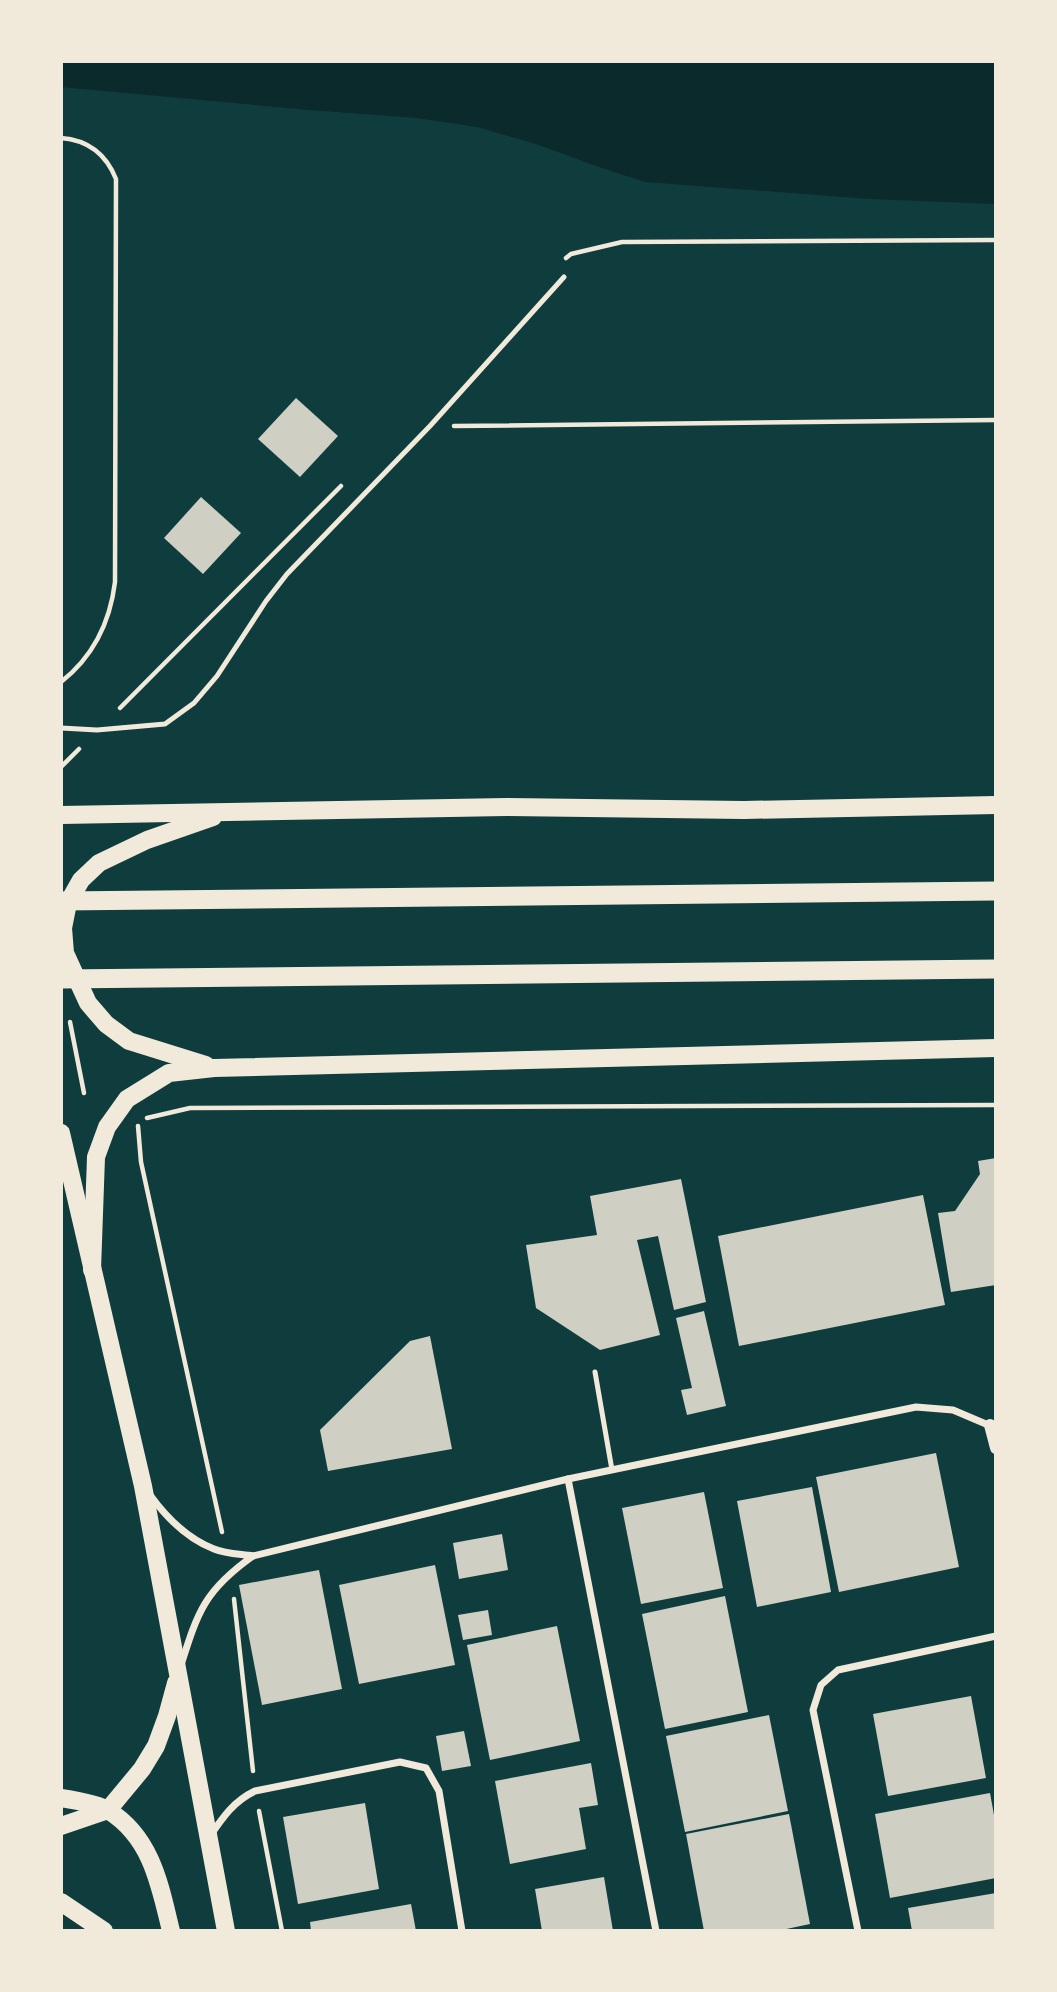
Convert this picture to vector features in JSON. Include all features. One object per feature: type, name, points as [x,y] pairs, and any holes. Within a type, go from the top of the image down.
[{"type":"highway","points":[[61,901],[996,891]]},
{"type":"highway","points":[[61,979],[996,969]]},
{"type":"main road","points":[[61,815],[506,807],[744,810],[996,805]]},
{"type":"main road","points":[[214,1068],[129,1041],[106,1024],[88,1003],[65,953],[63,928],[68,903],[74,892],[81,880],[99,863],[147,840],[229,811]]},
{"type":"main road","points":[[92,1270],[96,1157],[107,1127],[127,1099],[169,1073],[214,1068],[996,1048]]},
{"type":"main road","points":[[61,1133],[144,1486],[226,1931]]},
{"type":"main road","points":[[61,1826],[108,1810],[142,1769],[156,1746],[177,1676]]},
{"type":"main road","points":[[61,1798],[108,1810],[138,1838],[153,1862],[171,1931]]},
{"type":"main road","points":[[61,1902],[104,1931]]},
{"type":"street","points":[[144,1486],[165,1516],[211,1548],[253,1556],[568,1479],[916,1407],[953,1410],[993,1427],[996,1448]]},
{"type":"street","points":[[568,1479],[656,1931]]},
{"type":"street","points":[[177,1676],[194,1622],[205,1602],[225,1577],[253,1556]]},
{"type":"street","points":[[859,1931],[813,1710],[821,1685],[838,1670],[996,1636]]},
{"type":"street","points":[[208,1840],[228,1810],[256,1791],[400,1762],[426,1768],[439,1791],[462,1931]]},
{"type":"lane","points":[[61,728],[97,730],[165,724],[194,703],[217,676],[287,574],[430,426],[564,277]]},
{"type":"lane","points":[[595,1371],[612,1470]]},
{"type":"path","points":[[61,138],[75,139],[97,150],[116,179],[115,582],[109,616],[103,632],[79,666],[61,682]]},
{"type":"path","points":[[564,260],[571,254],[622,242],[996,240]]},
{"type":"path","points":[[430,426],[996,420]]},
{"type":"path","points":[[61,767],[342,485]]},
{"type":"path","points":[[69,1017],[84,1093]]},
{"type":"path","points":[[137,1121],[190,1108],[996,1105]]},
{"type":"water","points":[[61,61],[996,61],[996,204],[870,199],[645,182],[536,144],[477,127],[417,118],[61,87]]},
{"type":"building","points":[[296,398],[338,436],[300,477],[258,439]]},
{"type":"building","points":[[201,497],[241,533],[203,574],[164,538]]},
{"type":"building","points":[[996,1158],[996,1285],[951,1292],[938,1213],[955,1211],[980,1174],[978,1161]]},
{"type":"building","points":[[681,1179],[706,1302],[674,1310],[658,1236],[637,1240],[660,1335],[600,1350],[536,1308],[526,1245],[597,1235],[590,1196]]},
{"type":"building","points":[[923,1195],[945,1305],[739,1346],[718,1236]]},
{"type":"building","points":[[704,1311],[726,1406],[687,1415],[681,1390],[692,1388],[676,1318]]},
{"type":"building","points":[[430,1336],[452,1449],[328,1471],[320,1430],[410,1341]]},
{"type":"building","points":[[936,1453],[959,1567],[839,1592],[816,1477]]},
{"type":"building","points":[[812,1487],[831,1592],[757,1607],[737,1501]]},
{"type":"building","points":[[704,1492],[723,1588],[641,1604],[622,1508]]},
{"type":"building","points":[[502,1534],[508,1570],[459,1579],[453,1543]]},
{"type":"building","points":[[435,1565],[455,1665],[359,1684],[339,1585]]},
{"type":"building","points":[[319,1570],[342,1689],[262,1705],[239,1585]]},
{"type":"building","points":[[725,1596],[748,1712],[665,1729],[642,1614]]},
{"type":"building","points":[[488,1610],[492,1635],[463,1640],[458,1615]]},
{"type":"building","points":[[557,1626],[580,1741],[490,1760],[467,1645]]},
{"type":"building","points":[[971,1696],[986,1778],[888,1796],[873,1714]]},
{"type":"building","points":[[769,1715],[788,1811],[685,1832],[666,1736]]},
{"type":"building","points":[[464,1731],[471,1766],[442,1771],[436,1736]]},
{"type":"building","points":[[591,1763],[598,1805],[579,1808],[586,1849],[510,1864],[495,1781]]},
{"type":"building","points":[[990,1793],[996,1826],[996,1878],[890,1898],[875,1814]]},
{"type":"building","points":[[365,1803],[379,1889],[298,1904],[283,1817]]},
{"type":"building","points":[[789,1814],[810,1924],[777,1931],[704,1931],[686,1834]]},
{"type":"building","points":[[604,1877],[613,1931],[542,1931],[535,1889]]},
{"type":"building","points":[[996,1893],[996,1931],[912,1931],[908,1908]]},
{"type":"building","points":[[411,1904],[416,1931],[311,1931],[310,1922]]}]
